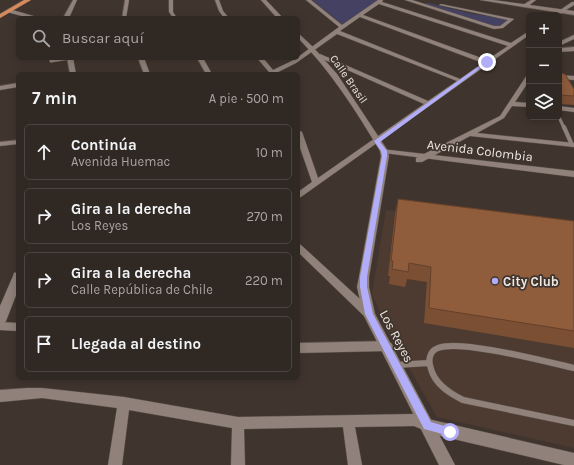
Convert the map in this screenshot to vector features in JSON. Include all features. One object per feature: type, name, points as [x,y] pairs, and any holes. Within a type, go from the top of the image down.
[{"type":"highway","points":[[0,9],[15,0]]},
{"type":"highway","points":[[0,16],[28,0]]},
{"type":"street","points":[[67,16],[75,0]]},
{"type":"street","points":[[124,16],[127,0]]},
{"type":"street","points":[[171,0],[171,12],[174,16]]},
{"type":"street","points":[[217,0],[221,11],[225,16]]},
{"type":"street","points":[[263,0],[278,16]]},
{"type":"street","points":[[308,0],[343,28]]},
{"type":"street","points":[[407,0],[413,2],[494,28],[500,27],[512,19],[428,2],[413,2]]},
{"type":"street","points":[[486,0],[555,12],[574,12]]},
{"type":"street","points":[[524,6],[534,0]]},
{"type":"street","points":[[300,59],[316,52],[337,32],[380,1],[511,45]]},
{"type":"street","points":[[562,11],[574,3]]},
{"type":"street","points":[[9,11],[28,16]]},
{"type":"street","points":[[360,16],[487,62]]},
{"type":"street","points":[[337,32],[461,81]]},
{"type":"street","points":[[300,195],[526,35]]},
{"type":"street","name":"Calle Brasil","points":[[300,37],[316,52],[345,88],[377,141]]},
{"type":"street","points":[[562,43],[574,37]]},
{"type":"street","points":[[562,50],[572,49],[574,55]]},
{"type":"street","points":[[316,52],[428,104]]},
{"type":"street","points":[[70,60],[73,72]]},
{"type":"street","points":[[142,60],[146,72]]},
{"type":"street","points":[[201,60],[208,72]]},
{"type":"street","points":[[262,60],[270,72]]},
{"type":"street","points":[[276,72],[298,60]]},
{"type":"street","points":[[562,77],[574,78]]},
{"type":"street","points":[[422,158],[498,119],[511,104],[526,81]]},
{"type":"street","points":[[0,83],[0,89],[16,85]]},
{"type":"street","points":[[511,104],[526,106]]},
{"type":"street","points":[[562,108],[574,110]]},
{"type":"street","points":[[469,134],[573,145]]},
{"type":"street","points":[[300,138],[316,183]]},
{"type":"street","points":[[377,141],[384,153]]},
{"type":"street","points":[[0,144],[16,142]]},
{"type":"street","name":"Avenida Colombia","points":[[384,153],[574,179]]},
{"type":"street","name":"Los Reyes","points":[[384,153],[363,287],[369,314],[387,346],[447,465]]},
{"type":"street","name":"Avenida Colombia","points":[[422,158],[574,174]]},
{"type":"street","points":[[300,249],[369,314]]},
{"type":"street","points":[[1,315],[16,281]]},
{"type":"street","points":[[0,326],[16,327]]},
{"type":"street","points":[[300,348],[387,346]]},
{"type":"street","points":[[0,396],[42,393],[124,403],[238,423],[414,420],[428,426],[574,460]]},
{"type":"street","points":[[115,465],[124,403]]},
{"type":"street","points":[[348,421],[355,465]]},
{"type":"street","points":[[238,423],[238,465]]},
{"type":"lane","points":[[51,61],[57,60]]},
{"type":"lane","points":[[560,120],[573,145]]},
{"type":"lane","points":[[574,368],[487,351],[446,345],[437,347],[430,354],[428,363],[432,375],[440,386],[450,394],[463,400],[574,423]]},
{"type":"lane","points":[[396,365],[428,363]]},
{"type":"shaded area","points":[[312,0],[378,0],[343,25]]},
{"type":"shaded area","points":[[428,3],[473,14],[510,19],[498,27],[494,27],[423,4]]},
{"type":"shaded area","points":[[386,210],[574,235],[574,448],[437,417],[389,332],[372,294]]},
{"type":"building","points":[[562,74],[565,74],[574,89],[574,96],[562,95]]},
{"type":"building","name":"City Club","points":[[398,199],[574,221],[574,331],[429,308],[431,267],[409,263],[408,272],[392,269],[393,261],[391,261]]},
{"type":"place","name":"City Club","points":[[495,281]]},
{"type":"route","points":[[450,432],[428,426],[369,314],[363,287],[364,277],[385,156],[384,151],[377,141],[487,62]]}]
